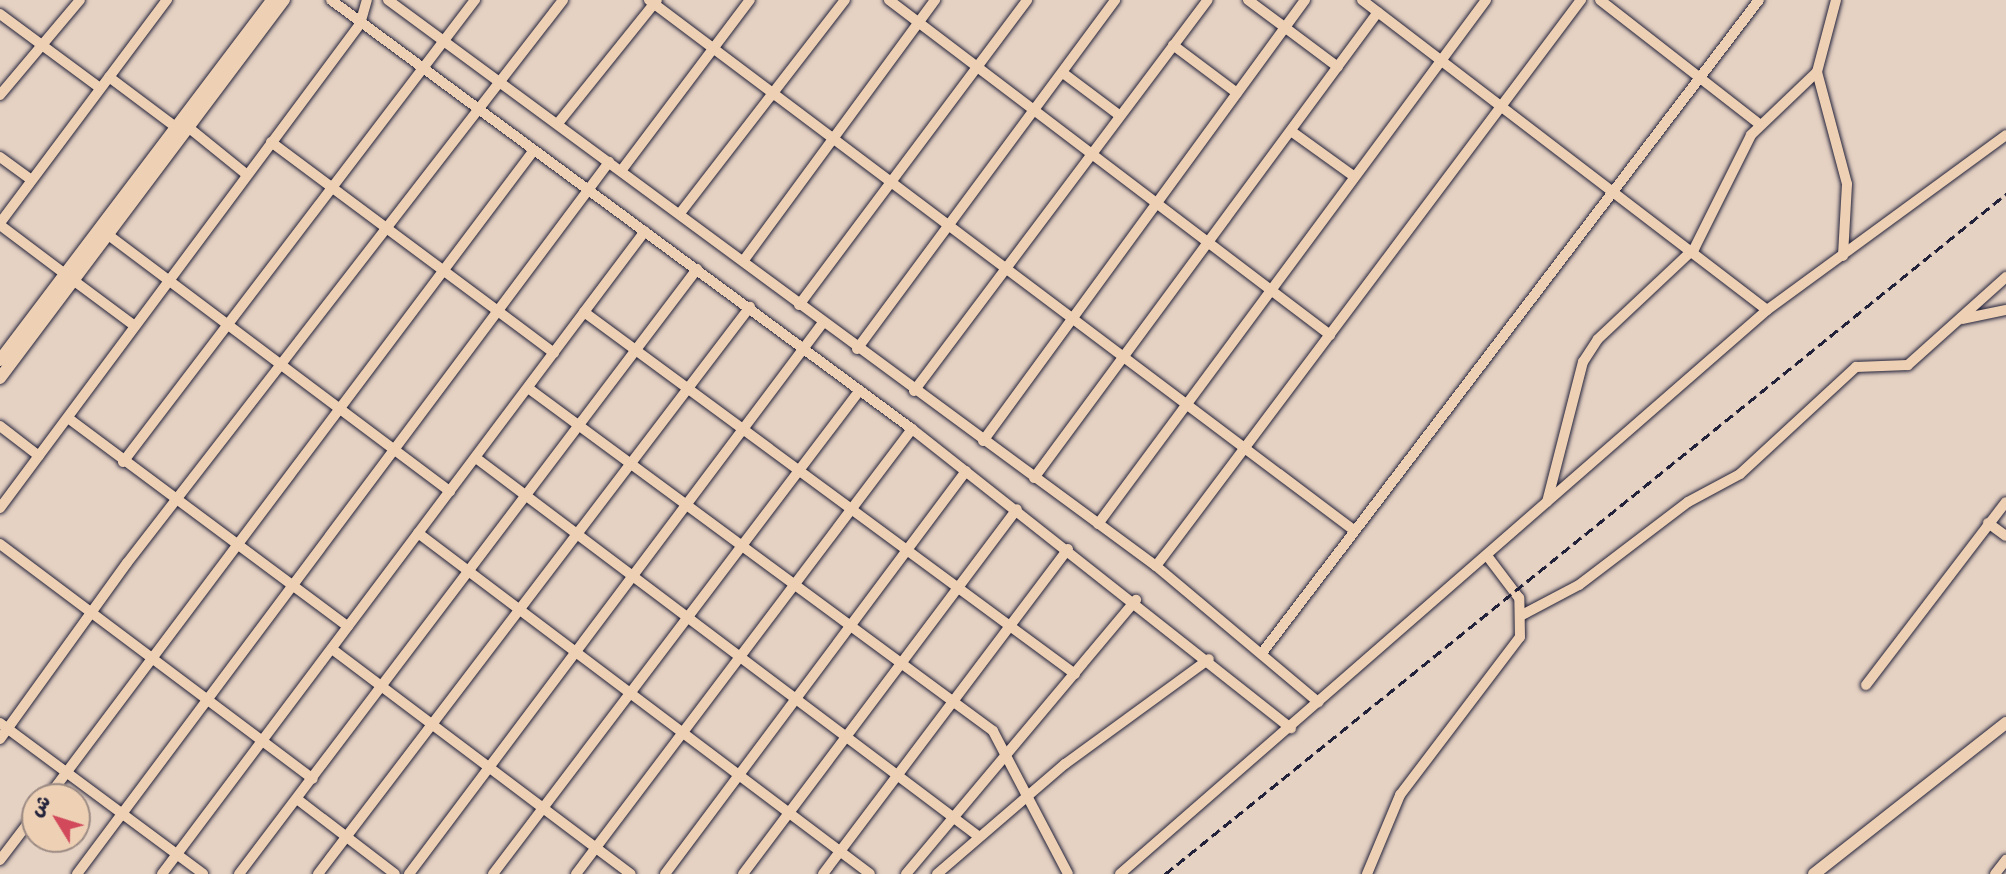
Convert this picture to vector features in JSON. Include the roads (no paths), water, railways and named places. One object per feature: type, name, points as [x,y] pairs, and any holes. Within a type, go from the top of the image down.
[{"type":"street","points":[[0,95],[80,0]]},
{"type":"street","points":[[135,326],[0,224],[167,0]]},
{"type":"street","points":[[0,360],[107,234],[272,0]]},
{"type":"street","points":[[0,377],[69,277],[182,127],[284,0]]},
{"type":"street","points":[[331,0],[478,114],[591,191],[912,429],[1136,600],[1291,728]]},
{"type":"street","points":[[0,508],[360,24],[367,0]]},
{"type":"street","points":[[388,0],[505,81],[621,171],[744,260],[822,324],[1156,566],[1318,702]]},
{"type":"street","points":[[122,462],[475,0]]},
{"type":"street","points":[[0,738],[4,726],[93,615],[387,229],[505,81],[563,0]]},
{"type":"street","points":[[621,171],[750,0]]},
{"type":"street","points":[[681,212],[845,0]]},
{"type":"street","points":[[889,0],[1331,335]]},
{"type":"street","points":[[744,260],[934,0]]},
{"type":"street","points":[[799,305],[1027,0]]},
{"type":"street","points":[[857,349],[1115,0]]},
{"type":"street","points":[[914,391],[1007,271],[1119,116],[1208,0]]},
{"type":"street","points":[[1248,0],[1338,67]]},
{"type":"street","points":[[983,441],[1305,0]]},
{"type":"street","points":[[1362,0],[1694,249],[1767,310]]},
{"type":"street","points":[[1098,524],[1352,175],[1486,0]]},
{"type":"street","points":[[1156,566],[1245,451],[1581,0]]},
{"type":"street","points":[[1600,0],[1703,77],[1759,124]]},
{"type":"street","points":[[1262,653],[1617,191],[1759,0]]},
{"type":"street","points":[[1836,0],[1816,72],[1847,184],[1843,256]]},
{"type":"street","points":[[559,121],[654,1],[713,50],[1354,531]]},
{"type":"street","points":[[1034,478],[1125,359],[1378,12]]},
{"type":"street","points":[[0,14],[100,88]]},
{"type":"street","points":[[1173,45],[1237,93]]},
{"type":"street","points":[[1547,502],[1583,362],[1598,339],[1694,249],[1759,124],[1816,72]]},
{"type":"street","points":[[1063,73],[1119,116]]},
{"type":"street","points":[[110,76],[246,174]]},
{"type":"street","points":[[1291,131],[1352,175]]},
{"type":"street","points":[[1120,874],[1488,557],[1767,310],[2006,135]]},
{"type":"street","points":[[271,142],[554,353]]},
{"type":"street","points":[[58,783],[340,412],[534,150]]},
{"type":"street","points":[[0,157],[32,180]]},
{"type":"street","points":[[77,874],[205,700],[294,589],[591,191],[609,162]]},
{"type":"street","points":[[162,874],[645,232]]},
{"type":"street","points":[[107,234],[340,412],[396,450],[450,492]]},
{"type":"street","points":[[239,874],[383,688],[697,269]]},
{"type":"street","points":[[1522,615],[1579,585],[1688,502],[1740,474],[1856,367],[1902,368],[1962,319],[2006,277]]},
{"type":"street","points":[[318,874],[434,727],[750,307]]},
{"type":"street","points":[[1962,319],[2006,310]]},
{"type":"street","points":[[584,312],[742,425],[1075,674]]},
{"type":"street","points":[[409,874],[742,425],[822,324]]},
{"type":"street","points":[[528,388],[687,502],[993,731],[1025,797],[1068,874]]},
{"type":"street","points":[[493,874],[860,390]]},
{"type":"street","points":[[68,418],[176,503],[348,627]]},
{"type":"street","points":[[0,426],[39,456]]},
{"type":"street","points":[[576,874],[912,429]]},
{"type":"street","points":[[476,458],[978,836]]},
{"type":"street","points":[[664,874],[966,471]]},
{"type":"street","points":[[1866,685],[2006,502]]},
{"type":"street","points":[[743,874],[1017,509]]},
{"type":"street","points":[[1988,523],[2006,537]]},
{"type":"street","points":[[418,534],[870,874]]},
{"type":"street","points":[[0,544],[313,779]]},
{"type":"street","points":[[823,874],[1068,549]]},
{"type":"street","points":[[1367,874],[1399,795],[1520,637],[1522,615],[1519,598],[1488,557]]},
{"type":"street","points":[[906,874],[1136,600]]},
{"type":"street","points":[[332,649],[631,874]]},
{"type":"street","points":[[937,874],[1025,797],[1209,659]]},
{"type":"street","points":[[1814,874],[2006,723]]},
{"type":"street","points":[[4,726],[204,874]]},
{"type":"street","points":[[297,799],[394,874]]},
{"type":"street","points":[[0,860],[21,832]]},
{"type":"street","points":[[1995,874],[2006,860]]},
{"type":"railway","points":[[1165,874],[2006,194]]}]
